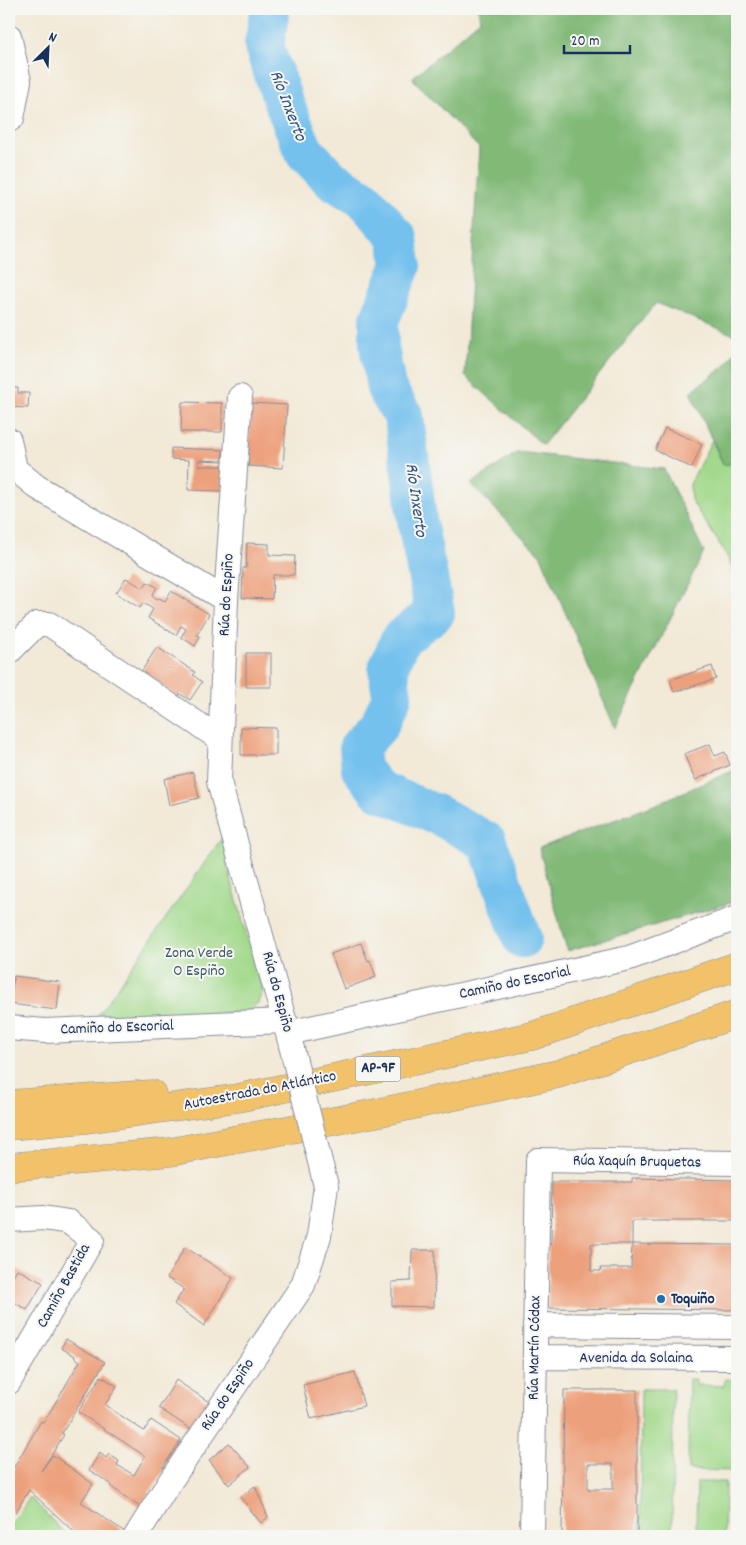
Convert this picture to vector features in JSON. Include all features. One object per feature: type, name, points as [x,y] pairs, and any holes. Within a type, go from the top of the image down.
[{"type":"highway","name":"Autoestrada do Atlántico","points":[[9,1126],[87,1119],[238,1098],[532,1036],[737,966]]},
{"type":"highway","points":[[9,1185],[62,1180],[170,1152],[381,1112],[558,1074],[737,1014]]},
{"type":"highway","points":[[9,1104],[174,1092],[238,1098]]},
{"type":"highway","points":[[9,1167],[170,1152]]},
{"type":"street","points":[[9,36],[19,81],[12,118],[9,120]]},
{"type":"street","name":"Rúa do Espiño","points":[[136,1536],[165,1489],[302,1286],[319,1236],[326,1186],[288,1033],[219,782],[226,600],[240,397]]},
{"type":"street","points":[[9,440],[15,469],[37,487],[226,600]]},
{"type":"street","points":[[9,652],[37,624],[49,624],[220,739]]},
{"type":"street","name":"Camiño do Escorial","points":[[9,1028],[45,1031],[288,1033],[629,958],[737,918]]},
{"type":"street","name":"Rúa Xaquín Bruquetas","points":[[538,1160],[737,1163]]},
{"type":"street","name":"Rúa Martín Códax","points":[[532,1536],[538,1160]]},
{"type":"street","name":"Camiño Bastida","points":[[9,1220],[43,1218],[69,1222],[92,1240],[9,1382]]},
{"type":"street","name":"Avenida da Solaina","points":[[535,1325],[737,1327]]},
{"type":"street","name":"Avenida da Solaina","points":[[535,1357],[737,1358]]},
{"type":"green space","points":[[478,9],[737,9],[737,336],[656,303],[543,445],[465,376],[479,148],[412,78],[480,20]]},
{"type":"green space","points":[[737,349],[737,462],[724,465],[690,392],[725,366]]},
{"type":"green space","points":[[712,440],[723,465],[737,462],[737,578],[725,552],[691,500],[690,484]]},
{"type":"green space","points":[[518,452],[664,469],[704,552],[615,728],[541,556],[471,484]]},
{"type":"green space","points":[[737,769],[737,901],[567,951],[539,848],[649,807]]},
{"type":"green space","name":"Zona Verde O Espiño","points":[[224,835],[228,869],[263,991],[258,1003],[250,1011],[94,1021]]},
{"type":"green space","points":[[689,1379],[696,1379],[696,1385],[724,1386],[725,1379],[737,1380],[737,1471],[688,1470]]},
{"type":"green space","points":[[641,1389],[673,1389],[672,1536],[640,1536]]},
{"type":"green space","points":[[697,1482],[725,1482],[724,1536],[696,1536]]},
{"type":"green space","points":[[30,1497],[67,1536],[9,1536],[9,1529]]},
{"type":"building","points":[[9,388],[18,388],[18,393],[29,393],[28,408],[9,407]]},
{"type":"building","points":[[182,402],[222,403],[222,432],[181,432]]},
{"type":"building","points":[[251,403],[287,405],[283,468],[248,466]]},
{"type":"building","points":[[665,428],[702,444],[692,468],[655,450]]},
{"type":"building","points":[[171,448],[223,450],[223,461],[199,460],[199,466],[223,466],[222,491],[188,490],[189,460],[171,459]]},
{"type":"building","points":[[247,543],[269,544],[269,555],[295,556],[294,575],[273,575],[272,599],[242,598],[243,568],[246,568]]},
{"type":"building","points":[[126,578],[143,588],[147,582],[157,587],[152,596],[158,599],[165,601],[171,591],[209,614],[197,635],[200,636],[195,646],[181,637],[186,629],[181,626],[176,635],[148,618],[153,609],[143,603],[140,608],[116,593]]},
{"type":"building","points":[[157,647],[195,672],[193,675],[202,682],[190,700],[180,694],[178,697],[141,672]]},
{"type":"building","points":[[246,653],[271,653],[271,687],[246,687]]},
{"type":"building","points":[[712,666],[716,679],[674,692],[670,680]]},
{"type":"building","points":[[241,727],[276,728],[276,755],[241,755]]},
{"type":"building","points":[[710,744],[715,756],[725,752],[730,765],[695,780],[684,754]]},
{"type":"building","points":[[193,772],[199,798],[169,805],[164,779]]},
{"type":"building","points":[[361,943],[376,977],[344,989],[331,954]]},
{"type":"building","points":[[14,976],[60,982],[57,1010],[10,1004]]},
{"type":"building","points":[[632,1178],[737,1180],[737,1221],[632,1221],[632,1244],[737,1245],[737,1310],[548,1308],[548,1244],[551,1244],[552,1182],[632,1182]],"holes":[[[591,1244],[632,1244],[631,1268],[600,1268],[601,1271],[591,1271]]]},
{"type":"building","points":[[185,1247],[233,1278],[204,1326],[174,1304],[184,1289],[167,1278]]},
{"type":"building","points":[[412,1250],[435,1250],[434,1307],[392,1306],[392,1282],[411,1281]]},
{"type":"building","points":[[17,1269],[43,1283],[27,1310],[9,1299],[9,1283]]},
{"type":"building","points":[[66,1339],[105,1362],[62,1433],[64,1435],[41,1471],[53,1455],[93,1484],[81,1502],[125,1532],[122,1536],[81,1536],[29,1490],[15,1513],[9,1509],[9,1492],[13,1485],[9,1482],[9,1470],[11,1472],[41,1421],[44,1422],[80,1361],[61,1348]]},
{"type":"building","points":[[355,1372],[364,1406],[311,1419],[303,1385]]},
{"type":"building","points":[[101,1376],[117,1386],[105,1405],[144,1431],[151,1420],[181,1440],[140,1507],[110,1486],[111,1484],[89,1470],[100,1453],[106,1458],[109,1454],[119,1461],[117,1465],[134,1475],[145,1456],[78,1412]]},
{"type":"building","points":[[176,1380],[209,1402],[192,1430],[159,1408]]},
{"type":"building","points":[[564,1390],[637,1390],[637,1536],[562,1536]],"holes":[[[588,1464],[613,1464],[613,1489],[588,1489]]]},
{"type":"building","points":[[229,1443],[250,1467],[229,1485],[209,1460]]},
{"type":"building","points":[[255,1486],[268,1517],[261,1523],[240,1497]]},
{"type":"waterway","name":"Río Inxerto","points":[[270,9],[264,46],[283,101],[304,151],[331,179],[365,200],[398,238],[401,266],[379,321],[379,346],[386,388],[404,417],[418,527],[435,613],[401,638],[388,668],[392,697],[379,725],[359,747],[361,769],[378,790],[442,817],[487,842],[522,938]]},
{"type":"place","name":"Toquiño","points":[[661,1299]]}]
